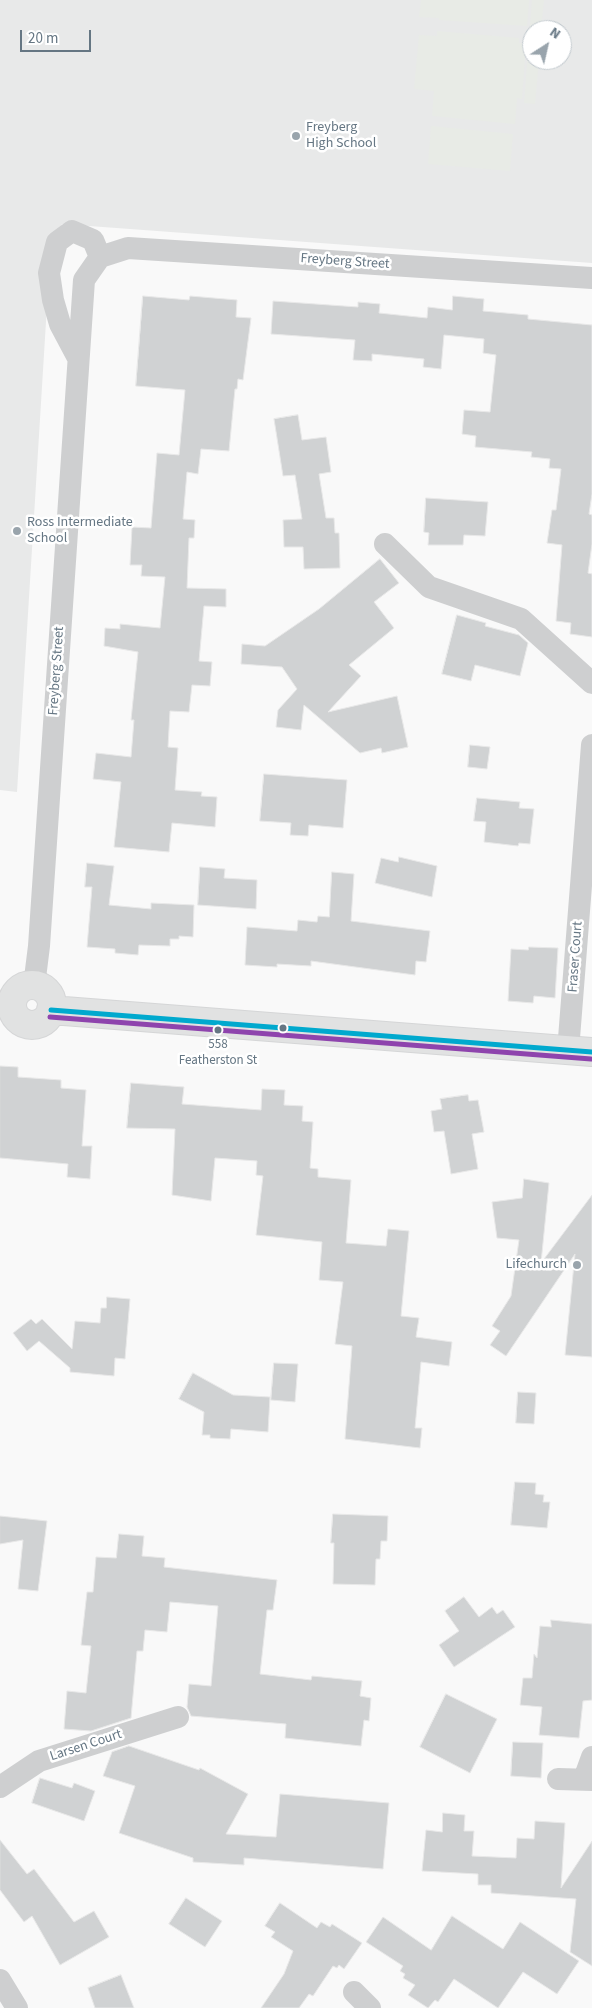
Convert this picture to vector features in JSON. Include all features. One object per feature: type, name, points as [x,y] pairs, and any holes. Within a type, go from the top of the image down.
[{"type":"main road","points":[[34,986],[46,992],[50,997],[51,1010],[44,1021],[30,1025],[18,1019],[6,1007],[21,989],[34,986]]},
{"type":"main road","points":[[51,1010],[580,1052]]},
{"type":"street","points":[[78,356],[60,324],[49,273],[57,242],[72,231],[93,240],[100,258]]},
{"type":"street","name":"Freyberg Street","points":[[34,986],[40,946],[84,280],[100,258],[128,248],[592,278]]},
{"type":"street","points":[[384,544],[429,587],[521,619],[592,683]]},
{"type":"street","name":"Fraser Court","points":[[580,1052],[592,745]]},
{"type":"street","name":"Larsen Court","points":[[0,1787],[39,1761],[178,1717]]},
{"type":"street","points":[[558,1779],[588,1780],[592,1757]]},
{"type":"street","points":[[0,1980],[17,2008]]},
{"type":"street","points":[[354,1992],[370,2008]]},
{"type":"shaded area","name":"Freyberg High School","points":[[0,0],[592,0],[592,263],[62,224],[49,273],[17,792],[0,790]]},
{"type":"shaded area","points":[[421,0],[529,0],[527,20],[522,20],[522,26],[419,17]]},
{"type":"shaded area","points":[[532,0],[544,0],[542,20],[530,20]]},
{"type":"shaded area","points":[[437,31],[519,38],[519,43],[522,43],[522,70],[524,70],[522,99],[517,98],[515,124],[432,116],[434,91],[414,89],[419,35],[437,36]]},
{"type":"shaded area","points":[[527,70],[538,70],[535,104],[524,103]]},
{"type":"shaded area","points":[[431,126],[513,134],[510,171],[428,164]]},
{"type":"building","points":[[143,296],[189,300],[190,296],[237,300],[236,317],[251,318],[243,380],[238,379],[237,389],[235,389],[229,451],[201,449],[198,474],[187,472],[183,519],[195,520],[194,538],[189,538],[187,588],[226,589],[226,607],[204,606],[199,661],[212,662],[210,686],[192,685],[189,712],[170,711],[168,747],[178,748],[175,790],[202,792],[201,796],[217,797],[215,827],[172,823],[169,852],[114,847],[121,782],[93,779],[96,753],[131,757],[134,720],[131,720],[138,652],[104,646],[105,628],[120,629],[120,624],[160,628],[165,577],[141,576],[142,565],[130,565],[132,527],[151,528],[157,453],[179,455],[185,390],[136,386]]},
{"type":"building","points":[[453,296],[484,299],[483,311],[528,315],[528,319],[592,325],[592,494],[589,514],[592,515],[592,544],[588,573],[592,574],[592,637],[570,634],[571,623],[556,621],[562,545],[547,543],[552,510],[556,510],[561,469],[549,468],[550,459],[531,457],[532,452],[475,447],[476,436],[462,434],[464,410],[490,412],[496,355],[483,353],[484,339],[444,335],[441,369],[423,367],[424,359],[372,354],[372,361],[353,360],[355,340],[271,334],[273,301],[358,307],[358,302],[380,304],[379,313],[427,318],[428,307],[452,310]]},
{"type":"building","points":[[298,415],[302,440],[326,437],[331,472],[319,474],[326,518],[334,518],[335,533],[339,533],[340,568],[304,569],[303,547],[284,547],[283,520],[302,519],[295,475],[283,476],[274,419]]},
{"type":"building","points":[[426,498],[488,502],[485,536],[464,535],[463,545],[428,545],[429,533],[424,532]]},
{"type":"building","points":[[380,559],[399,583],[374,602],[394,628],[349,665],[361,676],[328,712],[397,696],[408,747],[382,753],[381,748],[360,753],[304,705],[301,730],[276,727],[278,710],[297,689],[282,667],[241,664],[242,644],[265,646],[319,609]]},
{"type":"building","points":[[457,615],[486,623],[485,626],[519,635],[528,643],[520,676],[475,665],[471,681],[442,674]]},
{"type":"building","points":[[470,745],[490,747],[487,769],[468,767]]},
{"type":"building","points":[[264,774],[347,780],[343,828],[309,825],[308,836],[290,835],[291,823],[260,821]]},
{"type":"building","points":[[477,798],[520,802],[519,808],[534,809],[530,844],[519,843],[518,846],[484,842],[486,822],[474,821]]},
{"type":"building","points":[[399,857],[437,866],[432,897],[375,883],[381,858],[398,862]]},
{"type":"building","points":[[87,863],[114,866],[109,905],[151,909],[151,903],[194,905],[193,937],[179,936],[179,939],[170,939],[170,946],[139,945],[138,955],[115,953],[115,949],[87,947],[92,887],[85,887]]},
{"type":"building","points":[[200,867],[225,869],[224,878],[257,880],[256,909],[198,905]]},
{"type":"building","points":[[332,872],[354,874],[351,921],[430,931],[426,962],[416,961],[415,975],[311,961],[311,966],[277,964],[277,967],[245,965],[247,927],[297,931],[298,920],[317,922],[318,916],[329,917]]},
{"type":"building","points":[[529,947],[558,948],[555,998],[534,996],[533,1003],[508,1001],[511,949],[528,950]]},
{"type":"building","points":[[0,1066],[18,1067],[18,1077],[61,1080],[61,1088],[86,1090],[82,1146],[92,1146],[90,1179],[67,1177],[68,1164],[0,1158]]},
{"type":"building","points":[[131,1083],[184,1087],[182,1104],[261,1110],[262,1089],[285,1090],[284,1105],[303,1106],[302,1121],[313,1122],[310,1168],[318,1169],[318,1177],[351,1180],[346,1243],[386,1246],[388,1229],[409,1231],[401,1316],[419,1318],[416,1337],[452,1342],[449,1366],[421,1362],[415,1428],[422,1428],[420,1448],[345,1439],[352,1346],[335,1344],[343,1282],[319,1280],[322,1242],[256,1235],[263,1176],[256,1175],[257,1161],[215,1158],[211,1201],[172,1195],[175,1129],[127,1128]]},
{"type":"building","points":[[468,1095],[469,1101],[478,1100],[484,1132],[472,1134],[478,1169],[451,1174],[444,1131],[434,1132],[431,1111],[442,1109],[440,1099]]},
{"type":"building","points":[[524,1179],[549,1183],[541,1263],[592,1195],[592,1357],[565,1355],[575,1254],[506,1356],[490,1345],[500,1331],[492,1326],[511,1296],[519,1240],[497,1238],[492,1202],[522,1198]]},
{"type":"building","points":[[107,1297],[130,1299],[125,1359],[115,1358],[114,1376],[70,1372],[70,1368],[39,1341],[27,1351],[13,1333],[31,1319],[36,1324],[42,1319],[72,1349],[75,1321],[100,1323],[101,1308],[106,1308]]},
{"type":"building","points":[[274,1363],[298,1364],[295,1402],[271,1400]]},
{"type":"building","points":[[193,1373],[233,1395],[270,1397],[268,1432],[231,1429],[230,1439],[210,1438],[210,1435],[202,1435],[204,1412],[179,1399]]},
{"type":"building","points":[[518,1392],[536,1393],[534,1424],[516,1423]]},
{"type":"building","points":[[515,1482],[536,1483],[535,1494],[544,1495],[543,1502],[550,1502],[547,1528],[511,1525]]},
{"type":"building","points":[[333,1514],[388,1516],[387,1541],[381,1541],[380,1559],[376,1559],[375,1585],[333,1584],[334,1543],[331,1543]]},
{"type":"building","points":[[0,1516],[47,1521],[38,1591],[18,1589],[23,1540],[0,1544]]},
{"type":"building","points":[[119,1534],[144,1536],[142,1556],[165,1558],[164,1567],[277,1580],[273,1610],[267,1610],[260,1674],[311,1680],[312,1676],[362,1681],[360,1696],[371,1698],[369,1721],[364,1720],[361,1746],[285,1738],[286,1724],[191,1716],[187,1707],[189,1684],[211,1686],[218,1606],[170,1602],[167,1632],[145,1630],[143,1651],[137,1651],[131,1718],[91,1731],[64,1729],[67,1691],[86,1693],[91,1646],[81,1645],[87,1592],[93,1592],[96,1557],[116,1558]]},
{"type":"building","points":[[464,1597],[479,1617],[492,1607],[497,1614],[503,1610],[515,1627],[454,1667],[439,1645],[459,1631],[445,1611]]},
{"type":"building","points":[[551,1620],[592,1624],[592,1700],[583,1701],[579,1738],[539,1735],[542,1707],[520,1705],[523,1678],[532,1678],[534,1654],[537,1658],[540,1626],[551,1627]]},
{"type":"building","points":[[446,1694],[497,1719],[470,1773],[420,1747]]},
{"type":"building","points":[[513,1742],[543,1743],[541,1778],[511,1776]]},
{"type":"building","points":[[129,1746],[199,1770],[200,1768],[248,1794],[226,1834],[276,1837],[280,1794],[389,1803],[383,1869],[244,1858],[244,1865],[193,1862],[193,1858],[119,1833],[135,1786],[103,1776],[112,1752]]},
{"type":"building","points":[[40,1778],[72,1788],[74,1783],[95,1791],[84,1821],[32,1803]]},
{"type":"building","points":[[443,1813],[465,1815],[464,1831],[474,1831],[472,1856],[516,1858],[517,1838],[534,1839],[535,1821],[565,1823],[561,1888],[592,1841],[592,1966],[570,1952],[576,1899],[491,1893],[491,1885],[478,1885],[478,1874],[422,1871],[426,1830],[442,1832]]},
{"type":"building","points":[[0,1840],[27,1874],[34,1869],[74,1922],[94,1911],[109,1937],[60,1965],[32,1916],[24,1922],[0,1890]]},
{"type":"building","points":[[186,1898],[222,1921],[205,1947],[169,1924]]},
{"type":"building","points":[[280,1903],[317,1928],[321,1922],[330,1927],[332,1924],[362,1943],[344,1969],[339,1965],[337,1968],[333,1966],[313,1996],[309,1994],[299,2008],[261,2008],[284,1974],[293,1951],[271,1937],[275,1932],[265,1926]]},
{"type":"building","points":[[452,1916],[503,1949],[520,1922],[579,1961],[557,1994],[523,1972],[498,2008],[454,1979],[438,2002],[435,2000],[428,2008],[408,1995],[415,1985],[403,1978],[405,1974],[400,1971],[403,1966],[366,1942],[383,1917],[431,1950]]},
{"type":"building","points":[[121,1975],[134,2008],[95,2008],[88,1988]]},
{"type":"transit line","points":[[51,1010],[592,1052]]},
{"type":"transit line","points":[[50,1017],[591,1059]]},
{"type":"place","name":"Freyberg High School","points":[[296,136]]},
{"type":"place","name":"Ross Intermediate School","points":[[17,531]]},
{"type":"place","name":"558 Featherston St","points":[[218,1030]]},
{"type":"place","name":"Lifechurch","points":[[577,1265]]}]
